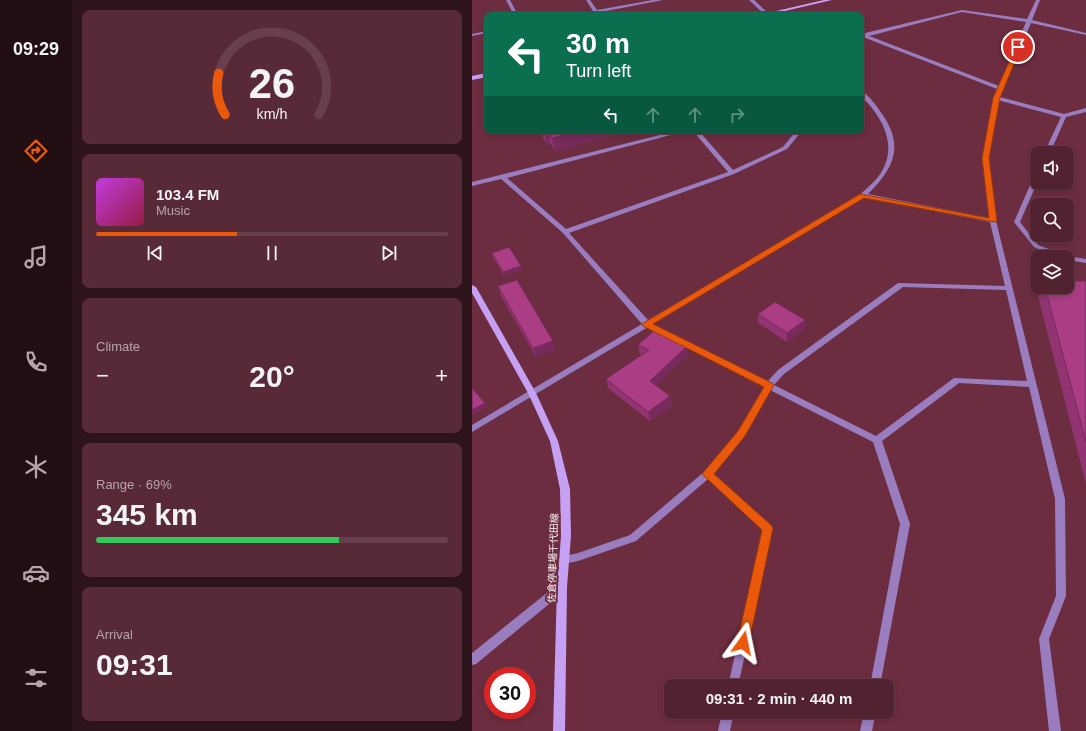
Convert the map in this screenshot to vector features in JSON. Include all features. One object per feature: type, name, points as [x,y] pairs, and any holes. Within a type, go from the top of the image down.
[{"type":"main road","points":[[777,12],[830,0]]},
{"type":"main road","points":[[472,78],[484,76]]},
{"type":"main road","name":"佐倉停車場千代田線","points":[[472,287],[532,393],[554,440],[565,489],[566,536],[562,586],[559,731]]},
{"type":"street","points":[[508,0],[514,12]]},
{"type":"street","points":[[588,0],[596,12],[661,0]]},
{"type":"street","points":[[751,0],[766,12]]},
{"type":"street","points":[[1038,0],[996,98],[986,158],[993,221],[1060,499],[1061,596],[1044,639],[1055,731]]},
{"type":"street","points":[[864,36],[962,12],[1030,21],[1086,34]]},
{"type":"street","points":[[472,35],[484,33]]},
{"type":"street","points":[[864,37],[1000,88]]},
{"type":"street","points":[[472,429],[863,196],[875,184],[887,168],[892,154],[891,137],[885,120],[875,106],[864,96]]},
{"type":"street","points":[[996,98],[1064,116],[1086,110]]},
{"type":"street","points":[[1050,146],[1064,116]]},
{"type":"street","points":[[472,184],[671,134]]},
{"type":"street","points":[[699,134],[732,173]]},
{"type":"street","points":[[565,232],[732,173],[785,148],[797,134]]},
{"type":"street","points":[[502,177],[565,232],[646,324],[877,440],[905,524],[876,679]]},
{"type":"street","points":[[1031,190],[1017,222],[1036,246],[1047,250]]},
{"type":"street","points":[[863,196],[993,221]]},
{"type":"street","points":[[1074,259],[1086,261]]},
{"type":"street","points":[[564,560],[578,557],[633,538],[708,474],[742,434],[769,385],[781,372],[902,285],[1009,288]]},
{"type":"street","points":[[877,440],[957,380],[1032,384]]},
{"type":"street","points":[[708,474],[768,528],[735,679]]},
{"type":"street","points":[[472,660],[562,586]]},
{"type":"street","points":[[724,731],[727,719]]},
{"type":"street","points":[[866,731],[869,719]]},
{"type":"building","points":[[550,134],[568,134],[552,138]]},
{"type":"building","points":[[509,247],[521,266],[503,272],[492,253]]},
{"type":"building","points":[[517,280],[553,341],[533,348],[498,286]]},
{"type":"building","points":[[1074,281],[1086,281],[1086,442],[1047,294],[1074,294]]},
{"type":"building","points":[[775,302],[805,320],[787,333],[758,314]]},
{"type":"building","points":[[655,330],[687,346],[650,381],[670,396],[648,412],[606,379],[649,350],[638,345]]},
{"type":"building","points":[[472,388],[485,403],[472,410]]},
{"type":"route","points":[[743,643],[768,528],[708,474],[742,434],[769,385],[646,324],[863,196],[993,221],[986,158],[996,98],[1018,47]]}]
